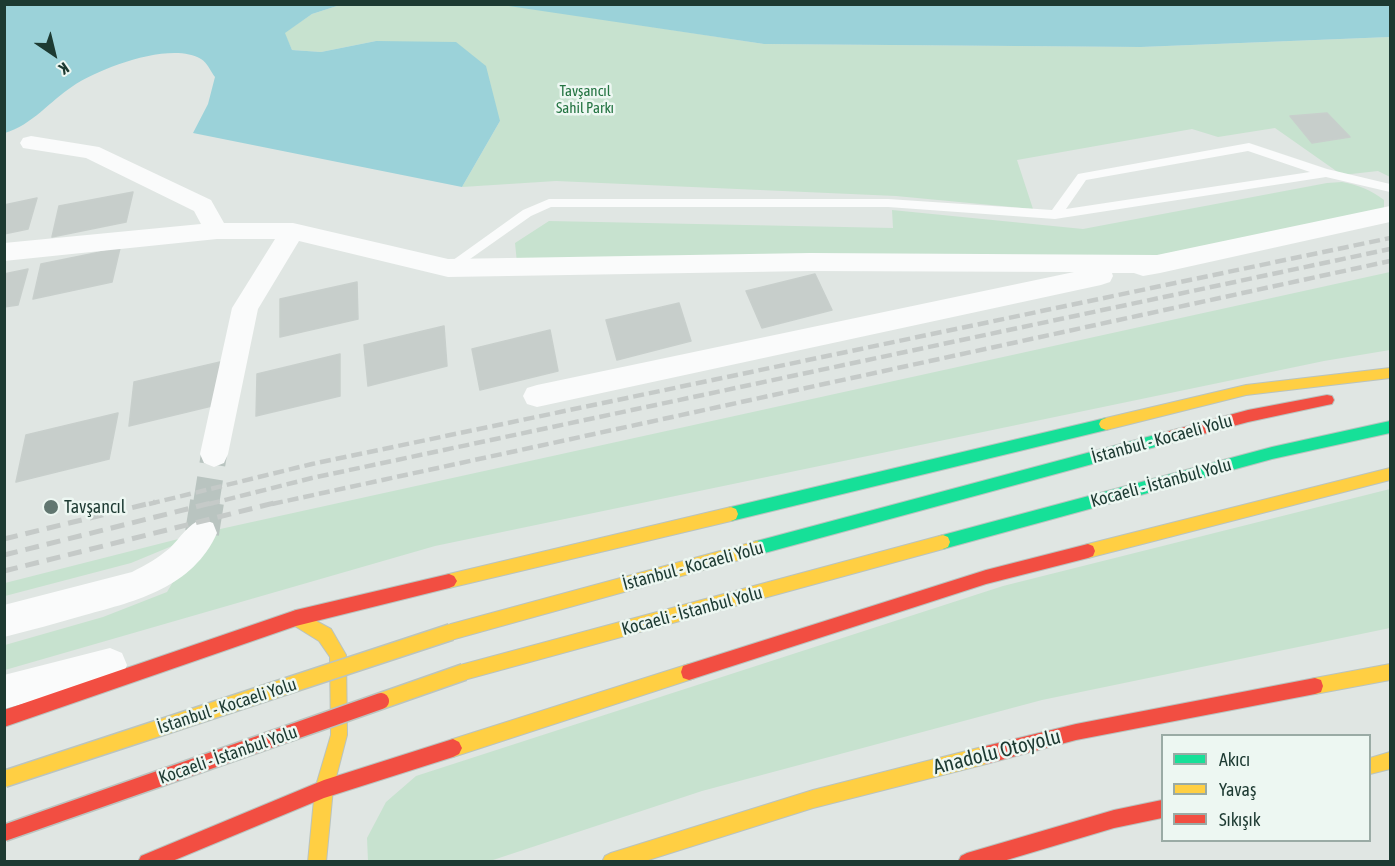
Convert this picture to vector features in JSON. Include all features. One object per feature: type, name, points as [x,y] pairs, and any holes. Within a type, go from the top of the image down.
[{"type":"main road","points":[[4,719],[296,618],[1246,390],[1390,373]]},
{"type":"main road","name":"İstanbul - Kocaeli Yolu","points":[[4,779],[451,632],[1214,425],[1336,398]]},
{"type":"main road","name":"Kocaeli - İstanbul Yolu","points":[[4,833],[464,672],[1272,453],[1390,427]]},
{"type":"main road","points":[[139,861],[156,860],[324,789],[986,577],[1390,474]]},
{"type":"main road","points":[[296,618],[325,635],[338,655],[339,735],[324,789],[317,861]]},
{"type":"main road","name":"Anadolu Otoyolu","points":[[611,861],[813,800],[1076,732],[1390,672]]},
{"type":"main road","points":[[1371,766],[1390,761]]},
{"type":"main road","points":[[967,861],[1114,819],[1161,809]]},
{"type":"street","points":[[31,143],[91,152],[203,206],[217,231]]},
{"type":"street","points":[[537,396],[1390,214]]},
{"type":"street","points":[[4,252],[217,231],[293,231],[448,268],[810,262],[1160,264]]},
{"type":"street","points":[[214,454],[245,308],[293,231]]},
{"type":"street","points":[[4,621],[136,586],[163,573],[182,557],[202,533]]},
{"type":"street","points":[[4,692],[296,618]]},
{"type":"lane","points":[[1055,215],[1082,177],[1248,147],[1326,173],[1390,188]]},
{"type":"lane","points":[[448,268],[528,213],[549,203],[888,203],[1055,215],[1326,173]]},
{"type":"lane","points":[[1368,181],[1390,195]]},
{"type":"green space","name":"Tavşancıl Sahil Parkı","points":[[502,4],[764,44],[1141,47],[1390,37],[1390,177],[1378,171],[1342,175],[1275,128],[1218,137],[1192,129],[1017,160],[1033,209],[896,196],[556,181],[462,187],[500,121],[376,41],[321,52],[292,50],[284,33],[312,14],[340,5]]},
{"type":"green space","points":[[1342,182],[1374,193],[1384,200],[1384,208],[1141,259],[517,263],[515,243],[549,221],[893,228],[892,210],[1083,229]]},
{"type":"green space","points":[[1390,272],[1390,350],[1324,361],[435,546],[5,670],[5,645],[103,617],[167,592],[201,534],[131,563],[5,596],[5,583],[202,533]]},
{"type":"green space","points":[[1390,489],[1390,628],[1042,700],[702,791],[490,861],[368,861],[367,838],[386,802],[416,776],[1003,586]]},
{"type":"water","points":[[5,4],[340,5],[312,14],[285,33],[292,50],[321,52],[376,41],[456,42],[486,66],[500,121],[462,187],[193,133],[208,104],[215,77],[201,59],[188,54],[172,53],[136,59],[85,79],[32,119],[5,133]]},
{"type":"water","points":[[1390,4],[1390,37],[1141,47],[764,44],[502,5]]},
{"type":"building","points":[[1327,113],[1350,137],[1312,143],[1290,116]]},
{"type":"building","points":[[133,192],[126,222],[52,237],[59,206]]},
{"type":"building","points":[[37,198],[28,229],[4,234],[4,205]]},
{"type":"building","points":[[120,248],[112,282],[33,299],[41,264]]},
{"type":"building","points":[[28,269],[18,305],[4,307],[4,274]]},
{"type":"building","points":[[815,274],[832,310],[762,328],[746,291]]},
{"type":"building","points":[[357,282],[358,319],[280,337],[280,299]]},
{"type":"building","points":[[679,303],[691,341],[617,360],[606,320]]},
{"type":"building","points":[[444,326],[447,366],[368,386],[364,345]]},
{"type":"building","points":[[550,330],[558,371],[480,390],[472,349]]},
{"type":"building","points":[[340,354],[340,396],[256,416],[257,374]]},
{"type":"building","points":[[220,362],[216,405],[129,426],[134,382]]},
{"type":"building","points":[[118,413],[109,459],[16,482],[26,435]]},
{"type":"tunnel","points":[[206,504],[214,454]]},
{"type":"tunnel","points":[[202,533],[207,502]]},
{"type":"railway","points":[[149,504],[312,464],[1390,238]]},
{"type":"railway","points":[[209,504],[312,478],[1390,249]]},
{"type":"railway","points":[[272,504],[1390,261]]},
{"type":"railway","points":[[4,539],[155,502]]},
{"type":"railway","points":[[4,555],[215,502]]},
{"type":"railway","points":[[4,571],[278,502]]},
{"type":"traffic: fast","points":[[731,514],[1106,424]]},
{"type":"traffic: fast","points":[[943,542],[1272,453],[1390,427]]},
{"type":"traffic: fast","points":[[757,548],[1166,438]]},
{"type":"traffic: slow","points":[[1106,424],[1246,390],[1390,373]]},
{"type":"traffic: slow","points":[[1088,551],[1390,474]]},
{"type":"traffic: slow","points":[[449,581],[731,514]]},
{"type":"traffic: slow","points":[[464,672],[943,542]]},
{"type":"traffic: slow","points":[[451,632],[757,548]]},
{"type":"traffic: slow","points":[[296,618],[325,635],[338,655],[339,735],[324,789]]},
{"type":"traffic: slow","points":[[4,779],[451,632]]},
{"type":"traffic: slow","points":[[381,701],[464,672]]},
{"type":"traffic: slow","points":[[453,748],[689,672]]},
{"type":"traffic: slow","points":[[1315,686],[1390,672]]},
{"type":"traffic: slow","points":[[611,862],[813,799],[986,755]]},
{"type":"traffic: slow","points":[[1371,766],[1390,761]]},
{"type":"traffic: slow","points":[[317,862],[324,789]]},
{"type":"traffic: jam","points":[[1166,438],[1248,416],[1327,400]]},
{"type":"traffic: jam","points":[[689,672],[986,577],[1088,551]]},
{"type":"traffic: jam","points":[[4,719],[296,618],[449,581]]},
{"type":"traffic: jam","points":[[986,755],[1076,732],[1315,686]]},
{"type":"traffic: jam","points":[[4,833],[381,701]]},
{"type":"traffic: jam","points":[[147,862],[324,789],[453,748]]},
{"type":"traffic: jam","points":[[967,862],[1114,819],[1161,809]]},
{"type":"place","name":"Tavşancıl","points":[[51,507]]}]
